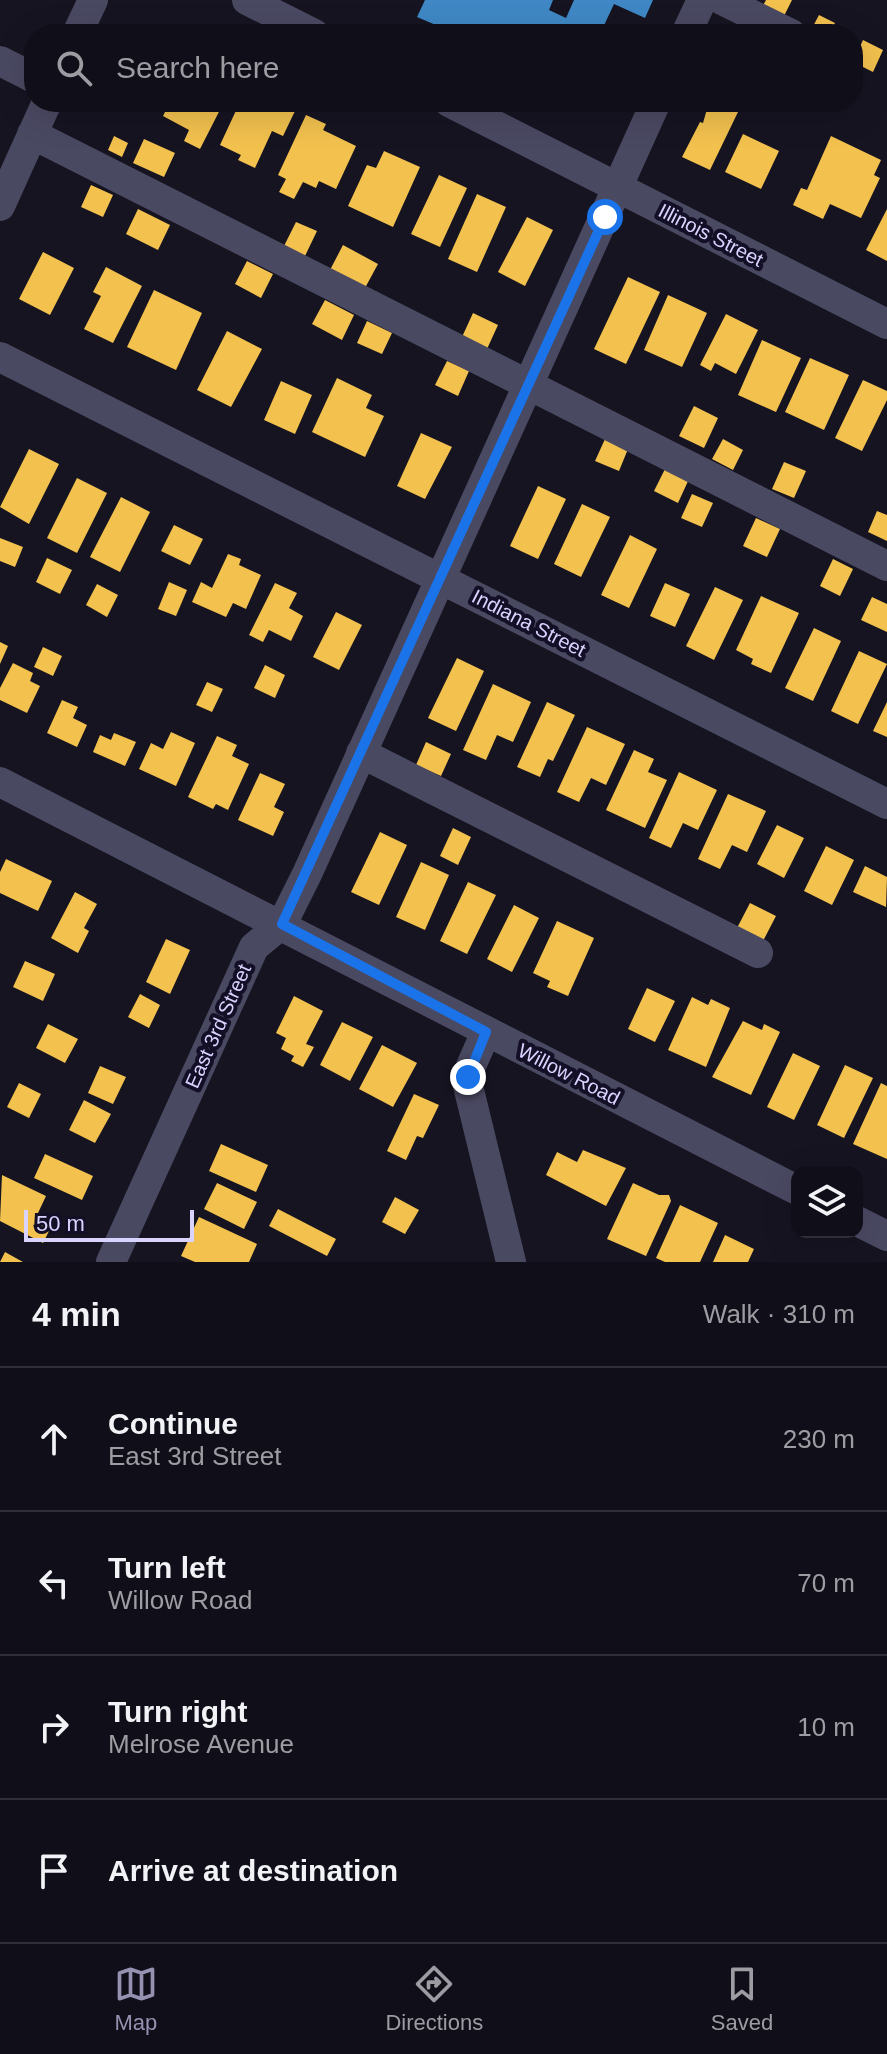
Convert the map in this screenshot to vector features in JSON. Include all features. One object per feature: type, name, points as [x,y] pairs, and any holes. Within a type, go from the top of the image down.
[{"type":"street","points":[[82,24],[93,0]]},
{"type":"street","points":[[247,0],[294,24]]},
{"type":"street","points":[[691,24],[702,0]]},
{"type":"street","points":[[722,0],[771,24]]},
{"type":"street","points":[[0,61],[24,73]]},
{"type":"street","points":[[0,206],[42,112]]},
{"type":"street","name":"Illinois Street","points":[[469,112],[887,324]]},
{"type":"street","name":"East 3rd Street","points":[[111,1262],[254,947],[282,924],[652,112]]},
{"type":"street","points":[[32,134],[887,566]]},
{"type":"street","name":"Indiana Street","points":[[0,357],[887,804]]},
{"type":"street","points":[[361,753],[758,953]]},
{"type":"street","name":"Willow Road","points":[[0,782],[791,1187]]},
{"type":"street","points":[[486,1032],[471,1066],[468,1086],[511,1262]]},
{"type":"street","points":[[863,1224],[887,1236]]},
{"type":"building: Homes","points":[[766,0],[792,0],[782,20],[761,9]]},
{"type":"building: Homes","points":[[819,15],[835,23],[834,24],[814,24]]},
{"type":"building: Homes","points":[[863,40],[883,50],[873,72],[863,67]]},
{"type":"building: Homes","points":[[165,112],[219,112],[200,149],[184,141],[189,130],[163,116]]},
{"type":"building: Homes","points":[[235,112],[295,112],[283,136],[272,131],[255,168],[238,160],[241,155],[220,145]]},
{"type":"building: Homes","points":[[706,112],[738,112],[710,170],[682,157],[700,122],[703,123]]},
{"type":"building: Homes","points":[[306,115],[326,124],[323,130],[356,146],[336,189],[319,181],[316,188],[303,182],[294,199],[279,192],[286,179],[278,175]]},
{"type":"building: Homes","points":[[743,134],[779,151],[761,189],[725,172]]},
{"type":"building: Homes","points":[[114,136],[128,143],[122,157],[108,150]]},
{"type":"building: Homes","points":[[831,136],[881,160],[874,175],[880,178],[861,218],[830,204],[823,219],[793,205],[801,188],[807,190]]},
{"type":"building: Homes","points":[[144,139],[175,153],[164,177],[133,163]]},
{"type":"building: Homes","points":[[384,151],[420,167],[393,227],[348,206],[367,165],[376,168]]},
{"type":"building: Homes","points":[[439,175],[467,188],[440,247],[411,234]]},
{"type":"building: Homes","points":[[91,185],[113,195],[103,217],[81,207]]},
{"type":"building: Homes","points":[[477,194],[506,207],[477,272],[448,259]]},
{"type":"building: Homes","points":[[138,209],[170,225],[158,250],[126,234]]},
{"type":"building: Homes","points":[[887,209],[887,261],[866,250]]},
{"type":"building: Homes","points":[[527,217],[553,230],[525,286],[498,272]]},
{"type":"building: Homes","points":[[296,222],[317,231],[305,256],[284,246]]},
{"type":"building: Homes","points":[[343,245],[378,264],[365,288],[330,270]]},
{"type":"building: Homes","points":[[43,252],[74,268],[50,315],[19,299]]},
{"type":"building: Homes","points":[[247,261],[273,274],[261,298],[235,284]]},
{"type":"building: Homes","points":[[106,267],[142,286],[113,343],[84,329],[101,296],[93,292]]},
{"type":"building: Homes","points":[[628,277],[660,292],[626,364],[594,349]]},
{"type":"building: Homes","points":[[154,290],[202,313],[176,370],[127,347]]},
{"type":"building: Homes","points":[[668,295],[707,313],[682,367],[644,350]]},
{"type":"building: Homes","points":[[325,300],[354,315],[342,340],[312,324]]},
{"type":"building: Homes","points":[[473,313],[498,325],[487,349],[462,337]]},
{"type":"building: Homes","points":[[726,314],[758,330],[736,374],[715,363],[711,371],[700,365]]},
{"type":"building: Homes","points":[[367,321],[392,333],[382,354],[357,343]]},
{"type":"building: Homes","points":[[227,331],[262,349],[231,407],[197,390]]},
{"type":"building: Homes","points":[[762,340],[801,358],[776,412],[738,395]]},
{"type":"building: Homes","points":[[810,358],[849,375],[824,430],[785,412]]},
{"type":"building: Homes","points":[[447,361],[469,371],[458,396],[435,385]]},
{"type":"building: Homes","points":[[337,378],[372,395],[366,408],[384,416],[365,457],[312,432]]},
{"type":"building: Homes","points":[[863,380],[887,391],[887,400],[862,451],[835,438]]},
{"type":"building: Homes","points":[[281,381],[312,395],[295,434],[264,420]]},
{"type":"building: Homes","points":[[694,406],[718,418],[704,448],[679,436]]},
{"type":"building: Homes","points":[[421,433],[452,447],[425,499],[397,486]]},
{"type":"building: Homes","points":[[605,439],[628,449],[619,471],[595,461]]},
{"type":"building: Homes","points":[[723,439],[743,450],[733,470],[712,459]]},
{"type":"building: Homes","points":[[29,449],[59,464],[29,524],[0,507]]},
{"type":"building: Homes","points":[[784,462],[806,471],[794,498],[772,489]]},
{"type":"building: Homes","points":[[665,469],[689,479],[678,503],[654,491]]},
{"type":"building: Homes","points":[[77,478],[107,493],[77,553],[47,538]]},
{"type":"building: Homes","points":[[538,486],[566,499],[538,559],[510,546]]},
{"type":"building: Homes","points":[[692,494],[713,503],[702,527],[681,518]]},
{"type":"building: Homes","points":[[121,497],[150,512],[120,572],[90,557]]},
{"type":"building: Homes","points":[[582,504],[610,517],[581,577],[554,564]]},
{"type":"building: Homes","points":[[877,511],[887,515],[887,541],[868,532]]},
{"type":"building: Homes","points":[[756,518],[780,529],[767,557],[743,546]]},
{"type":"building: Homes","points":[[174,525],[203,539],[190,565],[161,551]]},
{"type":"building: Homes","points":[[630,535],[657,549],[629,608],[601,595]]},
{"type":"building: Homes","points":[[0,538],[23,547],[15,567],[0,561]]},
{"type":"building: Homes","points":[[228,554],[241,559],[239,565],[261,575],[246,609],[233,603],[226,617],[192,602],[201,582],[212,588]]},
{"type":"building: Homes","points":[[47,558],[72,570],[60,594],[36,582]]},
{"type":"building: Homes","points":[[833,559],[853,569],[840,596],[820,586]]},
{"type":"building: Homes","points":[[169,582],[187,590],[176,616],[158,609]]},
{"type":"building: Homes","points":[[275,583],[297,593],[289,608],[303,616],[291,641],[269,630],[263,642],[249,635]]},
{"type":"building: Homes","points":[[665,583],[690,594],[675,627],[650,616]]},
{"type":"building: Homes","points":[[97,584],[118,595],[107,617],[86,605]]},
{"type":"building: Homes","points":[[715,587],[743,600],[714,660],[686,646]]},
{"type":"building: Homes","points":[[761,596],[799,613],[771,673],[751,664],[753,659],[736,650]]},
{"type":"building: Homes","points":[[872,597],[887,604],[887,632],[861,620]]},
{"type":"building: Homes","points":[[336,612],[362,625],[339,670],[313,657]]},
{"type":"building: Homes","points":[[814,628],[841,641],[813,701],[785,688]]},
{"type":"building: Homes","points":[[0,642],[8,646],[0,664]]},
{"type":"building: Homes","points":[[43,647],[62,656],[53,676],[34,667]]},
{"type":"building: Homes","points":[[859,651],[887,664],[858,724],[831,711]]},
{"type":"building: Homes","points":[[457,658],[484,671],[456,731],[428,718]]},
{"type":"building: Homes","points":[[13,663],[33,673],[30,681],[40,686],[27,713],[0,700],[0,688]]},
{"type":"building: Homes","points":[[265,665],[285,675],[275,698],[254,688]]},
{"type":"building: Homes","points":[[207,682],[223,689],[212,712],[196,705]]},
{"type":"building: Homes","points":[[493,684],[531,702],[513,742],[497,735],[486,760],[463,750]]},
{"type":"building: Homes","points":[[62,700],[78,707],[73,718],[87,725],[77,747],[47,733]]},
{"type":"building: Homes","points":[[547,702],[575,715],[553,761],[548,759],[540,777],[517,767]]},
{"type":"building: Homes","points":[[887,702],[887,737],[873,731]]},
{"type":"building: Homes","points":[[587,727],[625,744],[606,785],[591,778],[579,802],[557,792]]},
{"type":"building: Homes","points":[[171,732],[195,743],[176,786],[139,769],[151,743],[163,749]]},
{"type":"building: Homes","points":[[114,733],[136,742],[125,766],[93,752],[100,735],[111,740]]},
{"type":"building: Homes","points":[[217,736],[237,745],[232,756],[249,764],[228,810],[216,804],[213,809],[188,797]]},
{"type":"building: Homes","points":[[426,742],[451,754],[441,776],[416,765]]},
{"type":"building: Homes","points":[[634,750],[654,759],[648,772],[667,780],[645,828],[606,810]]},
{"type":"building: Homes","points":[[679,772],[717,790],[698,830],[683,823],[671,848],[649,838]]},
{"type":"building: Homes","points":[[260,773],[285,784],[274,807],[284,812],[273,836],[238,820]]},
{"type":"building: Homes","points":[[728,794],[766,811],[747,852],[732,845],[720,869],[698,859]]},
{"type":"building: Homes","points":[[777,825],[804,838],[784,878],[757,864]]},
{"type":"building: Homes","points":[[453,828],[471,837],[458,865],[440,856]]},
{"type":"building: Homes","points":[[380,832],[407,845],[379,905],[351,892]]},
{"type":"building: Homes","points":[[826,846],[854,860],[832,905],[804,891]]},
{"type":"building: Homes","points":[[6,859],[52,881],[38,911],[0,893],[0,872]]},
{"type":"building: Homes","points":[[421,862],[449,875],[425,930],[396,917]]},
{"type":"building: Homes","points":[[865,866],[887,877],[886,907],[853,892]]},
{"type":"building: Homes","points":[[468,882],[496,895],[467,954],[440,941]]},
{"type":"building: Homes","points":[[75,892],[97,904],[84,928],[89,931],[78,953],[51,938]]},
{"type":"building: Homes","points":[[750,903],[776,916],[763,941],[737,928]]},
{"type":"building: Homes","points":[[514,905],[539,918],[512,972],[487,959]]},
{"type":"building: Homes","points":[[557,921],[594,938],[568,996],[547,987],[550,981],[533,973]]},
{"type":"building: Homes","points":[[166,939],[190,950],[170,994],[146,982]]},
{"type":"building: Homes","points":[[25,961],[55,974],[43,1001],[13,987]]},
{"type":"building: Homes","points":[[647,988],[675,1001],[655,1042],[628,1029]]},
{"type":"building: Homes","points":[[140,994],[160,1005],[149,1028],[128,1017]]},
{"type":"building: Homes","points":[[294,996],[323,1011],[306,1044],[314,1047],[303,1067],[291,1061],[294,1056],[281,1049],[286,1038],[276,1033]]},
{"type":"building: Homes","points":[[692,997],[708,1005],[711,999],[730,1008],[706,1067],[668,1050]]},
{"type":"building: Homes","points":[[743,1021],[762,1030],[764,1024],[780,1032],[751,1095],[712,1077]]},
{"type":"building: Homes","points":[[342,1022],[373,1037],[350,1081],[320,1065]]},
{"type":"building: Homes","points":[[48,1024],[78,1039],[65,1063],[36,1048]]},
{"type":"building: Homes","points":[[382,1045],[417,1063],[393,1107],[359,1089]]},
{"type":"building: Homes","points":[[793,1053],[820,1066],[794,1120],[767,1107]]},
{"type":"building: Homes","points":[[845,1065],[873,1078],[844,1138],[817,1125]]},
{"type":"building: Homes","points":[[100,1066],[126,1077],[113,1104],[88,1093]]},
{"type":"building: Homes","points":[[19,1083],[41,1094],[29,1118],[7,1107]]},
{"type":"building: Homes","points":[[881,1083],[887,1086],[887,1159],[853,1144]]},
{"type":"building: Homes","points":[[414,1094],[439,1105],[423,1138],[417,1136],[406,1160],[387,1151]]},
{"type":"building: Homes","points":[[84,1100],[111,1114],[95,1143],[69,1130]]},
{"type":"building: Homes","points":[[221,1144],[268,1165],[256,1192],[209,1171]]},
{"type":"building: Homes","points":[[583,1150],[626,1168],[606,1206],[546,1175],[557,1152],[577,1162]]},
{"type":"building: Homes","points":[[45,1154],[93,1176],[82,1200],[34,1178]]},
{"type":"building: Homes","points":[[2,1175],[46,1196],[38,1213],[54,1221],[43,1243],[0,1221]]},
{"type":"building: Homes","points":[[217,1183],[257,1202],[244,1229],[204,1209]]},
{"type":"building: Homes","points":[[633,1183],[659,1195],[669,1195],[671,1201],[646,1256],[607,1239]]},
{"type":"building: Homes","points":[[395,1197],[419,1210],[405,1234],[382,1222]]},
{"type":"building: Homes","points":[[680,1205],[718,1223],[700,1262],[665,1262],[656,1258]]},
{"type":"building: Homes","points":[[278,1209],[336,1239],[327,1256],[269,1226]]},
{"type":"building: Homes","points":[[199,1217],[257,1244],[249,1262],[195,1262],[181,1256]]},
{"type":"building: Homes","points":[[725,1235],[754,1249],[748,1262],[713,1262]]},
{"type":"building: Homes","points":[[5,1252],[23,1262],[0,1262]]},
{"type":"building: Schools","points":[[425,0],[553,0],[549,10],[566,18],[574,0],[653,0],[645,18],[614,4],[605,24],[433,24],[417,17]]},
{"type":"route","points":[[468,1077],[486,1032],[282,924],[605,217]]}]
